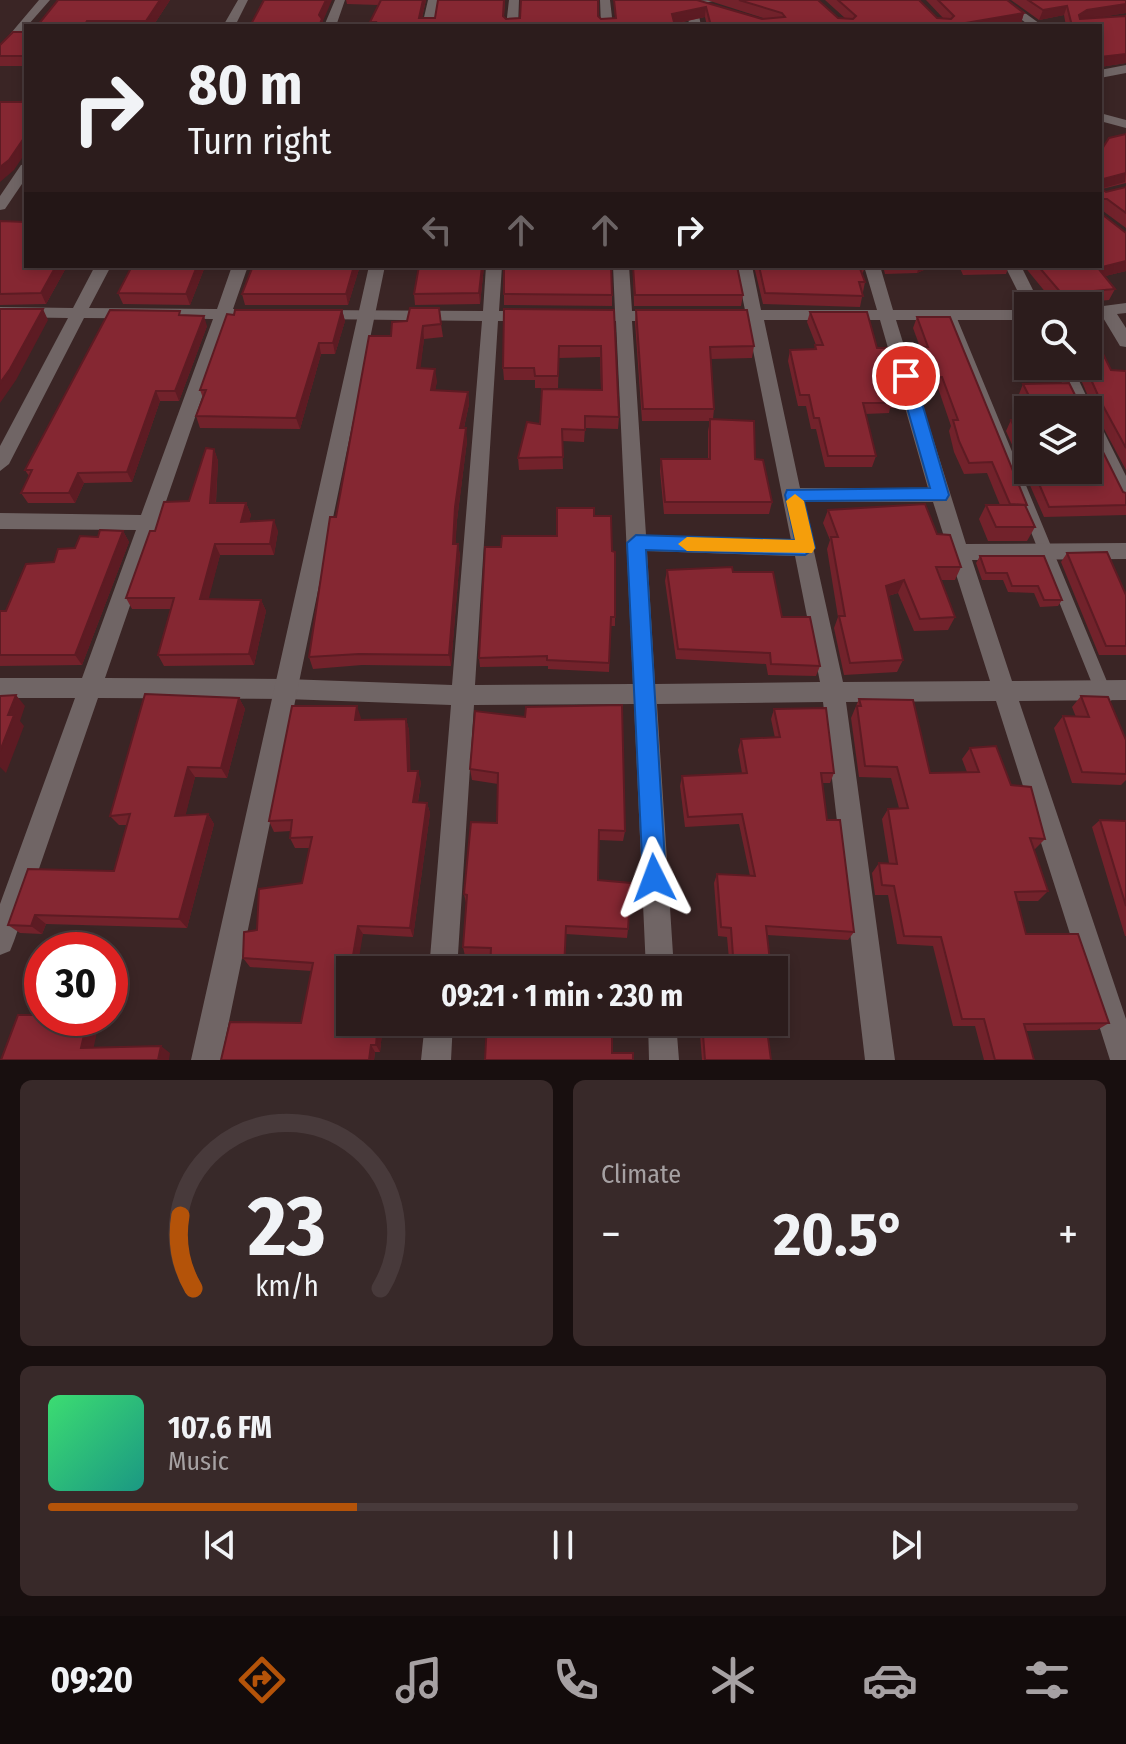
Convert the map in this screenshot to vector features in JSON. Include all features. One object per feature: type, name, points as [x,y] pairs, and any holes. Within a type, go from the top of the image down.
[{"type":"street","points":[[25,24],[45,0]]},
{"type":"street","points":[[230,24],[243,0]]},
{"type":"street","points":[[331,24],[340,0]]},
{"type":"street","points":[[428,24],[433,0]]},
{"type":"street","points":[[512,24],[514,0]]},
{"type":"street","points":[[605,0],[607,24]]},
{"type":"street","points":[[1000,0],[1034,24]]},
{"type":"street","points":[[694,24],[685,2],[716,5]]},
{"type":"street","points":[[0,53],[24,25]]},
{"type":"street","points":[[1102,73],[1126,69]]},
{"type":"street","points":[[1102,118],[1126,124]]},
{"type":"street","points":[[0,206],[24,171]]},
{"type":"street","points":[[0,464],[102,268]]},
{"type":"street","points":[[0,941],[239,268]]},
{"type":"street","points":[[206,1060],[377,268]]},
{"type":"street","points":[[444,956],[494,268]]},
{"type":"street","points":[[621,268],[659,956]]},
{"type":"street","points":[[744,268],[833,690],[880,1060]]},
{"type":"street","points":[[873,268],[940,495],[1125,1060]]},
{"type":"street","points":[[1014,268],[1026,292]]},
{"type":"street","points":[[1120,311],[1126,342]]},
{"type":"street","points":[[0,312],[491,316],[1014,315]]},
{"type":"street","points":[[1102,447],[1126,496]]},
{"type":"street","points":[[794,495],[940,495]]},
{"type":"street","points":[[0,521],[148,523]]},
{"type":"street","points":[[636,543],[805,548]]},
{"type":"street","points":[[959,552],[1126,551]]},
{"type":"street","points":[[0,688],[286,689],[463,695],[1004,690],[1112,695]]},
{"type":"street","points":[[436,1060],[438,1036]]},
{"type":"street","points":[[663,1036],[664,1060]]},
{"type":"lane","points":[[950,316],[1047,552],[1112,695]]},
{"type":"building","points":[[58,0],[160,0],[146,21],[39,24]]},
{"type":"building","points":[[264,0],[326,0],[319,15],[322,19],[320,24],[251,24]]},
{"type":"building","points":[[381,0],[423,0],[419,18],[435,18],[438,0],[504,0],[503,16],[506,19],[520,18],[521,0],[598,0],[598,16],[601,19],[616,18],[614,0],[697,0],[762,19],[785,17],[782,13],[739,0],[818,0],[838,18],[853,19],[856,16],[838,0],[919,0],[937,18],[951,19],[954,16],[938,0],[1007,0],[1024,13],[960,24],[710,24],[706,7],[672,14],[674,24],[370,22]]},
{"type":"building","points":[[1028,0],[1126,0],[1126,4],[1087,10],[1079,15],[1080,19],[1126,16],[1126,54],[1102,57],[1102,24],[1072,24],[1067,6],[1043,10]]},
{"type":"building","points":[[13,32],[24,32],[24,56],[0,56],[0,45]]},
{"type":"building","points":[[24,96],[24,138],[9,160],[0,167],[0,102],[22,102]]},
{"type":"building","points":[[1126,134],[1126,173],[1103,179],[1102,189],[1102,149],[1109,138]]},
{"type":"building","points":[[1126,187],[1126,213],[1103,199],[1103,215],[1126,233],[1126,261],[1102,267],[1102,189],[1106,192]]},
{"type":"building","points":[[0,221],[24,222],[24,268],[55,268],[41,293],[0,294]]},
{"type":"building","points":[[131,268],[196,268],[186,294],[118,293]]},
{"type":"building","points":[[252,268],[353,268],[346,294],[242,294]]},
{"type":"building","points":[[419,268],[482,268],[479,293],[414,294]]},
{"type":"building","points":[[504,268],[611,268],[612,295],[504,294]]},
{"type":"building","points":[[633,268],[737,268],[743,295],[635,295]]},
{"type":"building","points":[[759,268],[860,268],[865,282],[859,282],[863,296],[765,293]]},
{"type":"building","points":[[1040,268],[1098,268],[1115,289],[1060,292]]},
{"type":"building","points":[[410,308],[439,308],[441,324],[423,326],[417,368],[435,369],[431,390],[468,392],[460,428],[466,428],[455,507],[453,544],[458,544],[449,655],[309,657],[330,517],[336,517],[369,336],[391,336],[392,322],[407,321]]},
{"type":"building","points":[[0,309],[43,309],[0,383]]},
{"type":"building","points":[[504,309],[614,310],[619,417],[585,416],[585,430],[562,429],[563,457],[518,458],[527,422],[540,424],[542,389],[602,390],[601,346],[559,346],[558,376],[535,376],[534,368],[503,368]]},
{"type":"building","points":[[110,310],[180,311],[179,315],[204,316],[175,391],[156,391],[127,472],[78,473],[69,493],[21,493],[32,470],[25,470]]},
{"type":"building","points":[[235,310],[342,310],[333,343],[319,343],[296,418],[196,416],[206,390],[200,390],[227,314],[234,315]]},
{"type":"building","points":[[636,310],[747,310],[754,346],[710,347],[714,409],[643,409]]},
{"type":"building","points":[[810,312],[867,312],[877,348],[892,348],[905,397],[890,397],[892,403],[863,403],[876,456],[828,456],[819,418],[814,418],[809,395],[800,395],[790,350],[816,349],[815,345],[823,345]]},
{"type":"building","points":[[917,317],[950,317],[1014,473],[1014,484],[1018,484],[1027,505],[1010,504],[992,462],[969,463],[959,441],[953,420],[958,420],[942,377],[925,378],[915,347],[928,347]]},
{"type":"building","points":[[1102,352],[1111,370],[1126,371],[1126,448],[1102,404],[1102,396],[1098,396],[1091,380],[1102,380]]},
{"type":"building","points":[[1069,383],[1076,396],[1029,396],[1023,384]]},
{"type":"building","points":[[710,419],[754,421],[755,459],[763,460],[772,502],[665,502],[661,459],[710,459]]},
{"type":"building","points":[[206,448],[214,449],[210,503],[246,503],[241,522],[274,520],[270,544],[215,544],[200,599],[261,600],[249,654],[158,655],[174,598],[126,598],[164,502],[189,501]]},
{"type":"building","points":[[1102,450],[1126,493],[1126,505],[1049,507],[1039,484],[1102,484]]},
{"type":"building","points":[[925,504],[937,534],[950,535],[961,567],[936,567],[955,617],[920,619],[904,580],[886,586],[903,660],[850,663],[839,616],[845,616],[831,537],[838,537],[828,510]]},
{"type":"building","points":[[986,505],[1025,505],[1035,527],[996,527]]},
{"type":"building","points":[[557,508],[594,508],[594,516],[611,516],[612,551],[615,552],[615,617],[611,617],[609,663],[547,660],[547,656],[479,658],[485,547],[501,547],[502,536],[557,536]]},
{"type":"building","points":[[100,530],[123,531],[75,655],[0,655],[0,611],[6,611],[26,564],[54,562],[58,549],[75,548],[80,536],[98,537]]},
{"type":"building","points":[[1107,552],[1126,595],[1126,646],[1106,646],[1067,553]]},
{"type":"building","points":[[980,556],[1044,556],[1062,600],[1044,600],[1038,586],[1012,586],[1007,573],[986,573]]},
{"type":"building","points":[[732,567],[733,572],[773,572],[782,617],[810,617],[820,666],[771,664],[770,653],[678,649],[667,570]]},
{"type":"building","points":[[145,694],[239,698],[221,768],[188,767],[175,816],[208,814],[179,919],[35,915],[31,926],[8,925],[28,869],[114,871],[130,814],[110,816]]},
{"type":"building","points":[[16,695],[8,715],[14,715],[0,751],[0,696]]},
{"type":"building","points":[[1081,696],[1108,697],[1126,740],[1126,774],[1082,772],[1063,716],[1089,717]]},
{"type":"building","points":[[859,699],[913,700],[930,773],[979,772],[970,748],[996,746],[1011,785],[1031,787],[1045,839],[1030,838],[1048,891],[1015,892],[1026,934],[1078,934],[1109,1023],[1024,1024],[1034,1060],[995,1060],[984,1019],[962,1019],[941,937],[904,936],[894,886],[882,885],[879,863],[897,864],[888,809],[908,808],[897,767],[865,766],[857,706],[861,706]]},
{"type":"building","points":[[622,705],[625,831],[599,830],[598,880],[631,883],[628,929],[566,926],[565,956],[491,956],[491,948],[463,947],[471,822],[497,823],[498,773],[470,769],[475,711],[525,717],[526,707]]},
{"type":"building","points":[[292,706],[357,706],[355,720],[406,719],[408,771],[418,771],[413,802],[427,803],[410,928],[358,926],[353,956],[336,956],[336,1036],[377,1036],[376,1045],[371,1045],[369,1060],[221,1060],[230,1022],[301,1023],[313,963],[243,958],[244,932],[257,930],[259,889],[302,883],[312,837],[290,838],[292,820],[269,821]]},
{"type":"building","points":[[826,708],[834,773],[821,773],[827,820],[840,820],[854,932],[766,926],[769,956],[733,956],[731,928],[721,927],[717,874],[755,876],[742,814],[688,817],[682,776],[747,773],[741,739],[780,737],[774,709]]},
{"type":"building","points":[[1100,820],[1126,821],[1126,906]]},
{"type":"building","points":[[18,1015],[24,1015],[24,1036],[84,1036],[81,1048],[161,1046],[158,1060],[1,1060]]},
{"type":"building","points":[[486,1036],[612,1036],[612,1053],[633,1053],[633,1060],[485,1060]]},
{"type":"building","points":[[703,1036],[768,1036],[771,1060],[705,1060]]},
{"type":"slow traffic","points":[[687,544],[805,548],[795,501]]},
{"type":"route","points":[[654,878],[636,543],[805,548],[794,495],[940,495],[906,376]]}]
